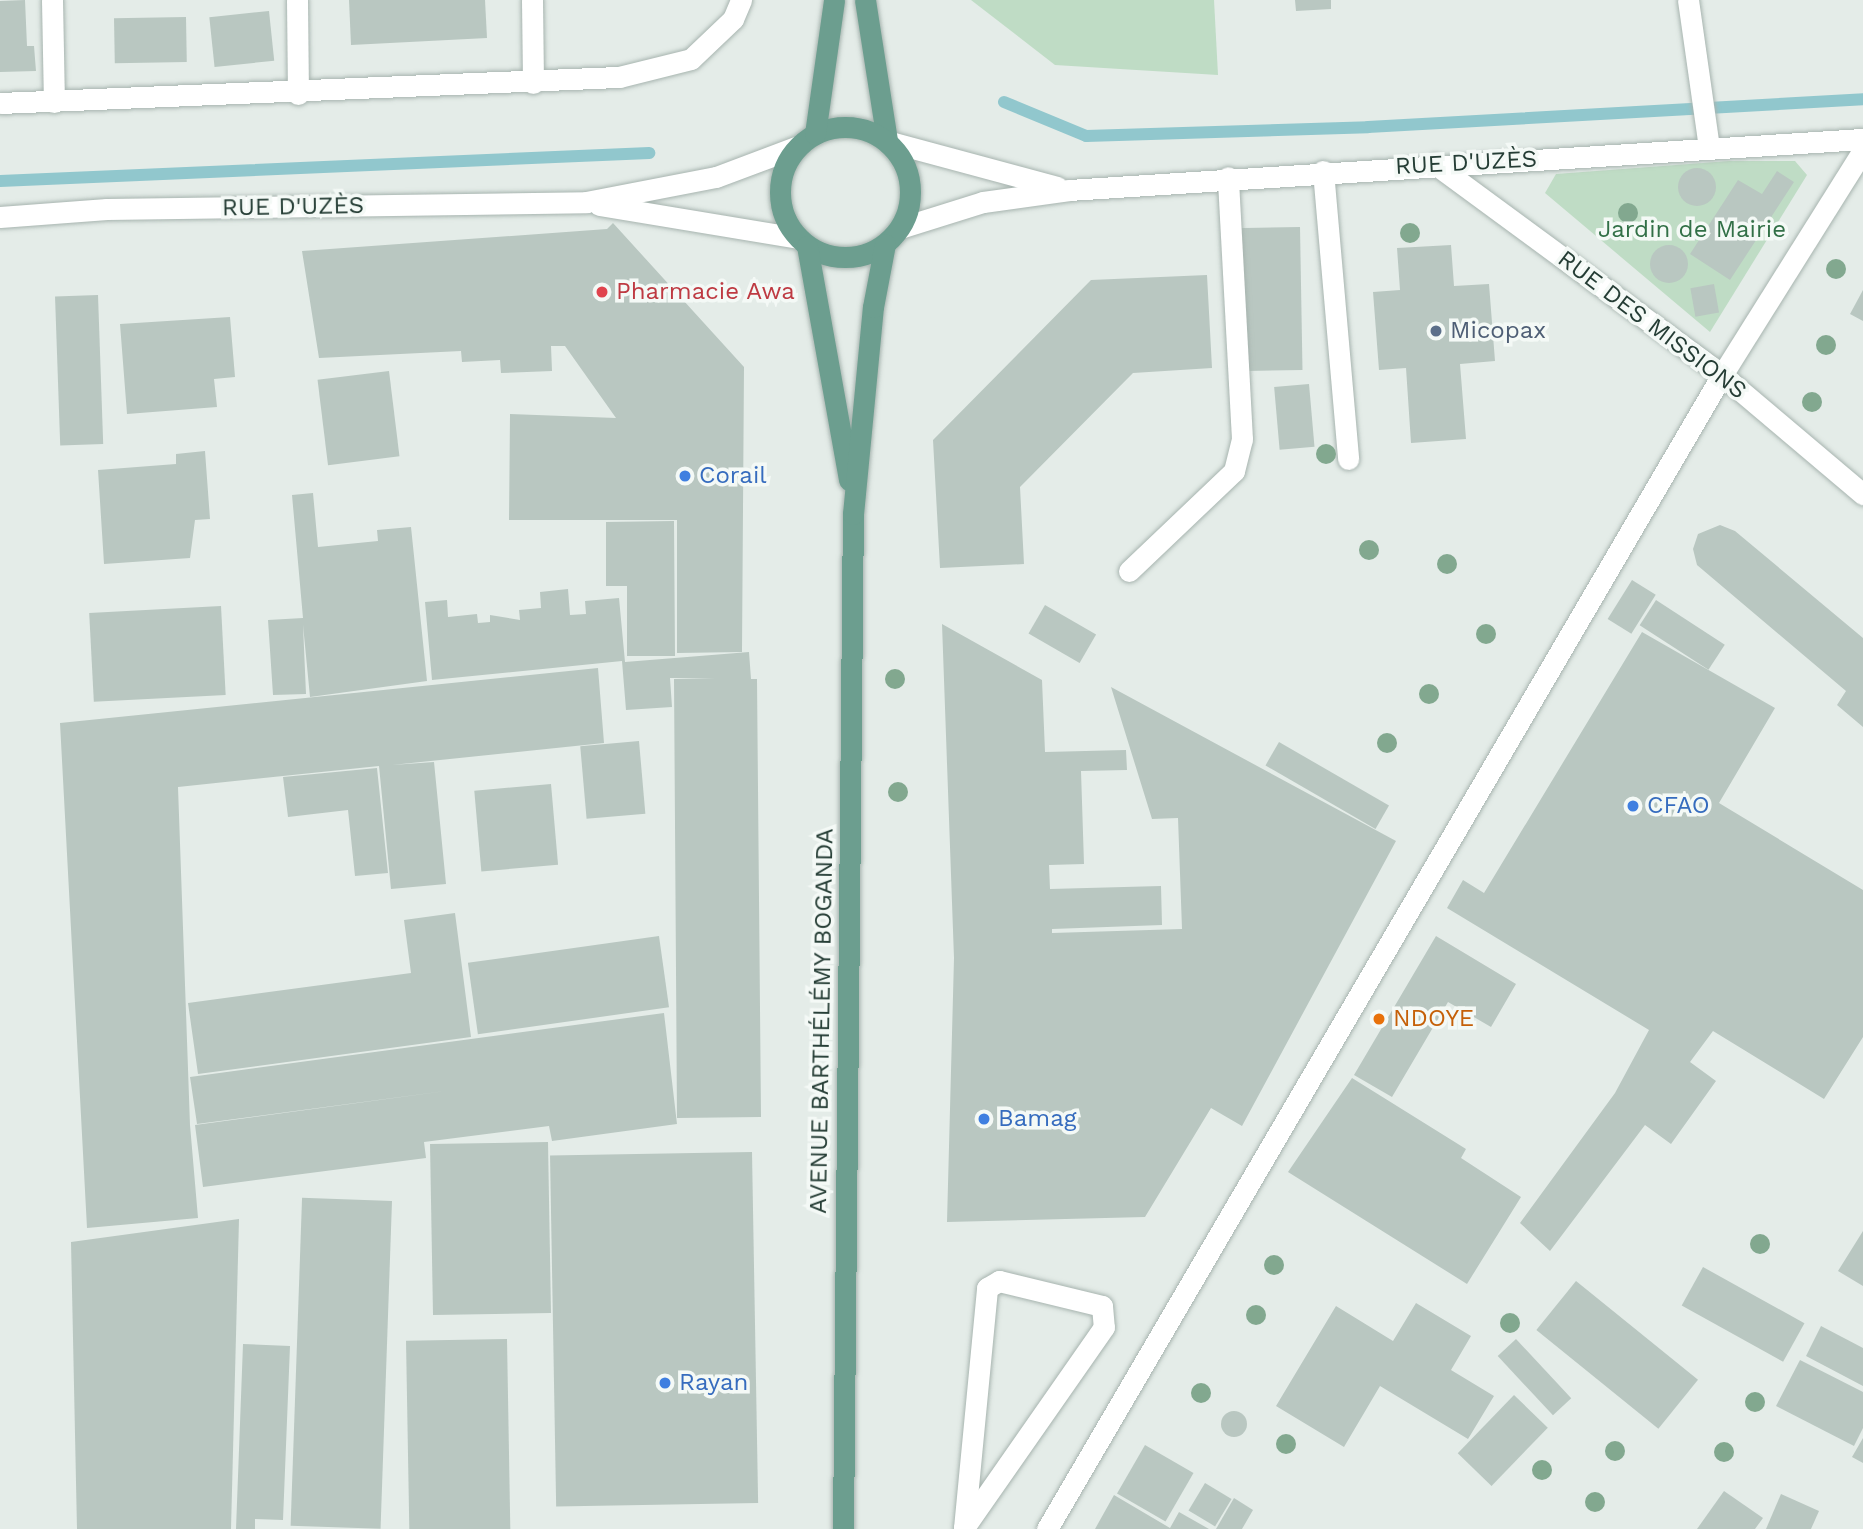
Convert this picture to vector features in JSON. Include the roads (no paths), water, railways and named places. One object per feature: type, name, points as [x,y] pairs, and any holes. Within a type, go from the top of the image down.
[{"type":"main road","points":[[815,134],[834,0]]},
{"type":"main road","points":[[865,0],[887,141],[909,177],[909,203],[892,236],[847,257],[802,242],[784,217],[779,192],[783,168],[796,147],[815,134],[845,126],[887,141]]},
{"type":"main road","name":"AVENUE BARTHÉLÉMY BOGANDA","points":[[843,1529],[853,514],[873,307],[892,236]]},
{"type":"main road","name":"AVENUE BARTHÉLÉMY BOGANDA","points":[[802,242],[842,418],[853,514]]},
{"type":"street","points":[[52,0],[54,102]]},
{"type":"street","points":[[297,0],[298,94]]},
{"type":"street","points":[[532,0],[533,83]]},
{"type":"street","points":[[0,103],[298,94],[618,77],[691,59],[733,19],[741,0]]},
{"type":"street","points":[[1688,0],[1709,148]]},
{"type":"street","name":"RUE D'UZÈS","points":[[892,236],[983,202],[1069,190],[1228,177],[1863,139]]},
{"type":"street","name":"RUE D'UZÈS","points":[[887,141],[1069,190]]},
{"type":"street","name":"RUE D'UZÈS","points":[[0,217],[107,209],[586,202],[716,177],[796,147]]},
{"type":"street","points":[[1047,1529],[1722,375],[1863,150]]},
{"type":"street","name":"RUE DES MISSIONS","points":[[1435,164],[1722,375],[1863,494]]},
{"type":"street","points":[[1322,171],[1348,459]]},
{"type":"street","points":[[1129,570],[1234,471],[1242,439],[1228,177]]},
{"type":"street","name":"RUE D'UZÈS","points":[[586,202],[802,242]]},
{"type":"street","points":[[999,1281],[1102,1306],[1104,1326],[964,1529],[987,1288],[999,1281]]},
{"type":"waterway","points":[[1004,102],[1086,136],[1368,127],[1863,99]]},
{"type":"waterway","points":[[0,181],[649,153]]},
{"type":"place","name":"Pharmacie Awa","points":[[602,292]]},
{"type":"place","name":"Micopax","points":[[1436,331]]},
{"type":"place","name":"Corail","points":[[685,476]]},
{"type":"place","name":"CFAO","points":[[1633,806]]},
{"type":"place","name":"NDOYE","points":[[1379,1019]]},
{"type":"place","name":"Bamag","points":[[984,1119]]},
{"type":"place","name":"Rayan","points":[[665,1383]]},
{"type":"park label","name":"Jardin de Mairie","points":[[1692,230]]}]
